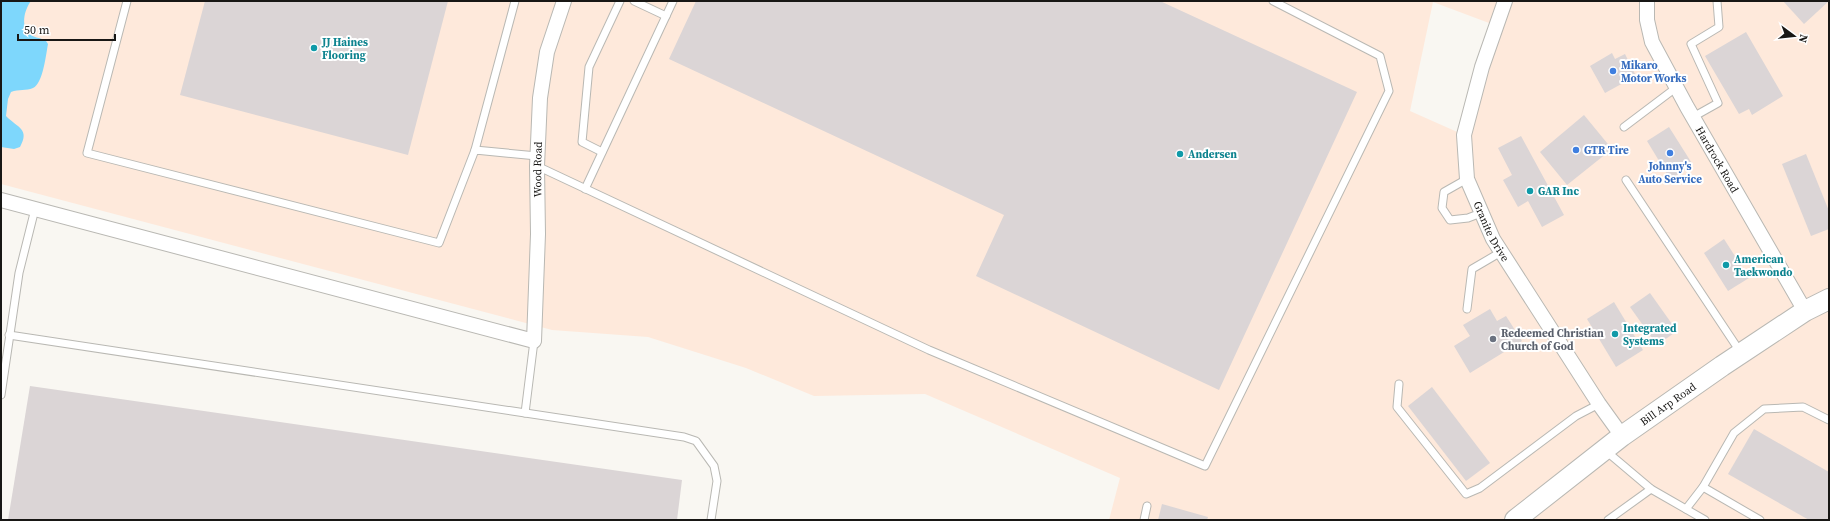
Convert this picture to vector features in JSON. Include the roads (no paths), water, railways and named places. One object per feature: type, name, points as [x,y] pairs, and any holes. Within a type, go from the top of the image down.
[{"type":"main road","name":"Bill Arp Road","points":[[1515,520],[1622,436],[1741,353],[1805,311],[1829,299]]},
{"type":"street","name":"Wood Road","points":[[534,341],[538,234],[537,161],[540,98],[547,52],[564,1]]},
{"type":"street","name":"Granite Drive","points":[[1506,1],[1482,67],[1464,135],[1467,178],[1493,239],[1599,404],[1622,436]]},
{"type":"street","name":"Hardrock Road","points":[[1647,1],[1647,20],[1652,42],[1693,117],[1805,311]]},
{"type":"street","points":[[1,200],[534,341]]},
{"type":"lane","points":[[127,1],[87,153],[439,243],[475,150],[515,1]]},
{"type":"lane","points":[[602,152],[582,142],[589,67],[620,1]]},
{"type":"lane","points":[[634,1],[666,16]]},
{"type":"lane","points":[[585,189],[673,1]]},
{"type":"lane","points":[[475,150],[537,161],[585,189],[930,350],[1205,466],[1389,91],[1380,56],[1273,1]]},
{"type":"lane","points":[[1693,117],[1718,103],[1691,44],[1719,27],[1717,1]]},
{"type":"lane","points":[[1624,127],[1677,87]]},
{"type":"lane","points":[[1467,178],[1444,192],[1442,208],[1450,220],[1468,218],[1482,213]]},
{"type":"lane","points":[[1626,180],[1741,353]]},
{"type":"lane","points":[[1,395],[19,273],[35,209]]},
{"type":"lane","points":[[1467,309],[1472,269],[1501,252]]},
{"type":"lane","points":[[9,335],[684,437],[696,441],[714,466],[717,481],[711,520]]},
{"type":"lane","points":[[524,413],[534,341]]},
{"type":"lane","points":[[1399,384],[1397,407],[1466,494],[1480,488],[1576,416],[1599,404]]},
{"type":"lane","points":[[1686,509],[1703,487],[1734,433],[1764,410],[1803,407],[1829,420]]},
{"type":"lane","points":[[1605,449],[1651,490],[1705,520]]},
{"type":"lane","points":[[1703,487],[1760,520]]},
{"type":"lane","points":[[1608,520],[1651,490]]},
{"type":"lane","points":[[1144,520],[1147,506]]},
{"type":"water","points":[[1,1],[31,1],[26,9],[24,19],[25,28],[31,35],[46,41],[48,44],[44,68],[39,81],[33,88],[11,92],[8,99],[6,116],[21,129],[24,136],[20,147],[14,149],[1,147]]},
{"type":"place","name":"JJ Haines Flooring","points":[[314,48]]},
{"type":"place","name":"Mikaro Motor Works","points":[[1613,71]]},
{"type":"place","name":"GTR Tire","points":[[1576,150]]},
{"type":"place","name":"Johnny's Auto Service","points":[[1670,153]]},
{"type":"place","name":"Andersen","points":[[1180,154]]},
{"type":"place","name":"GAR Inc","points":[[1530,191]]},
{"type":"place","name":"American Taekwondo","points":[[1726,265]]},
{"type":"place","name":"Integrated Systems","points":[[1615,334]]},
{"type":"place","name":"Redeemed Christian Church of God","points":[[1493,339]]}]
